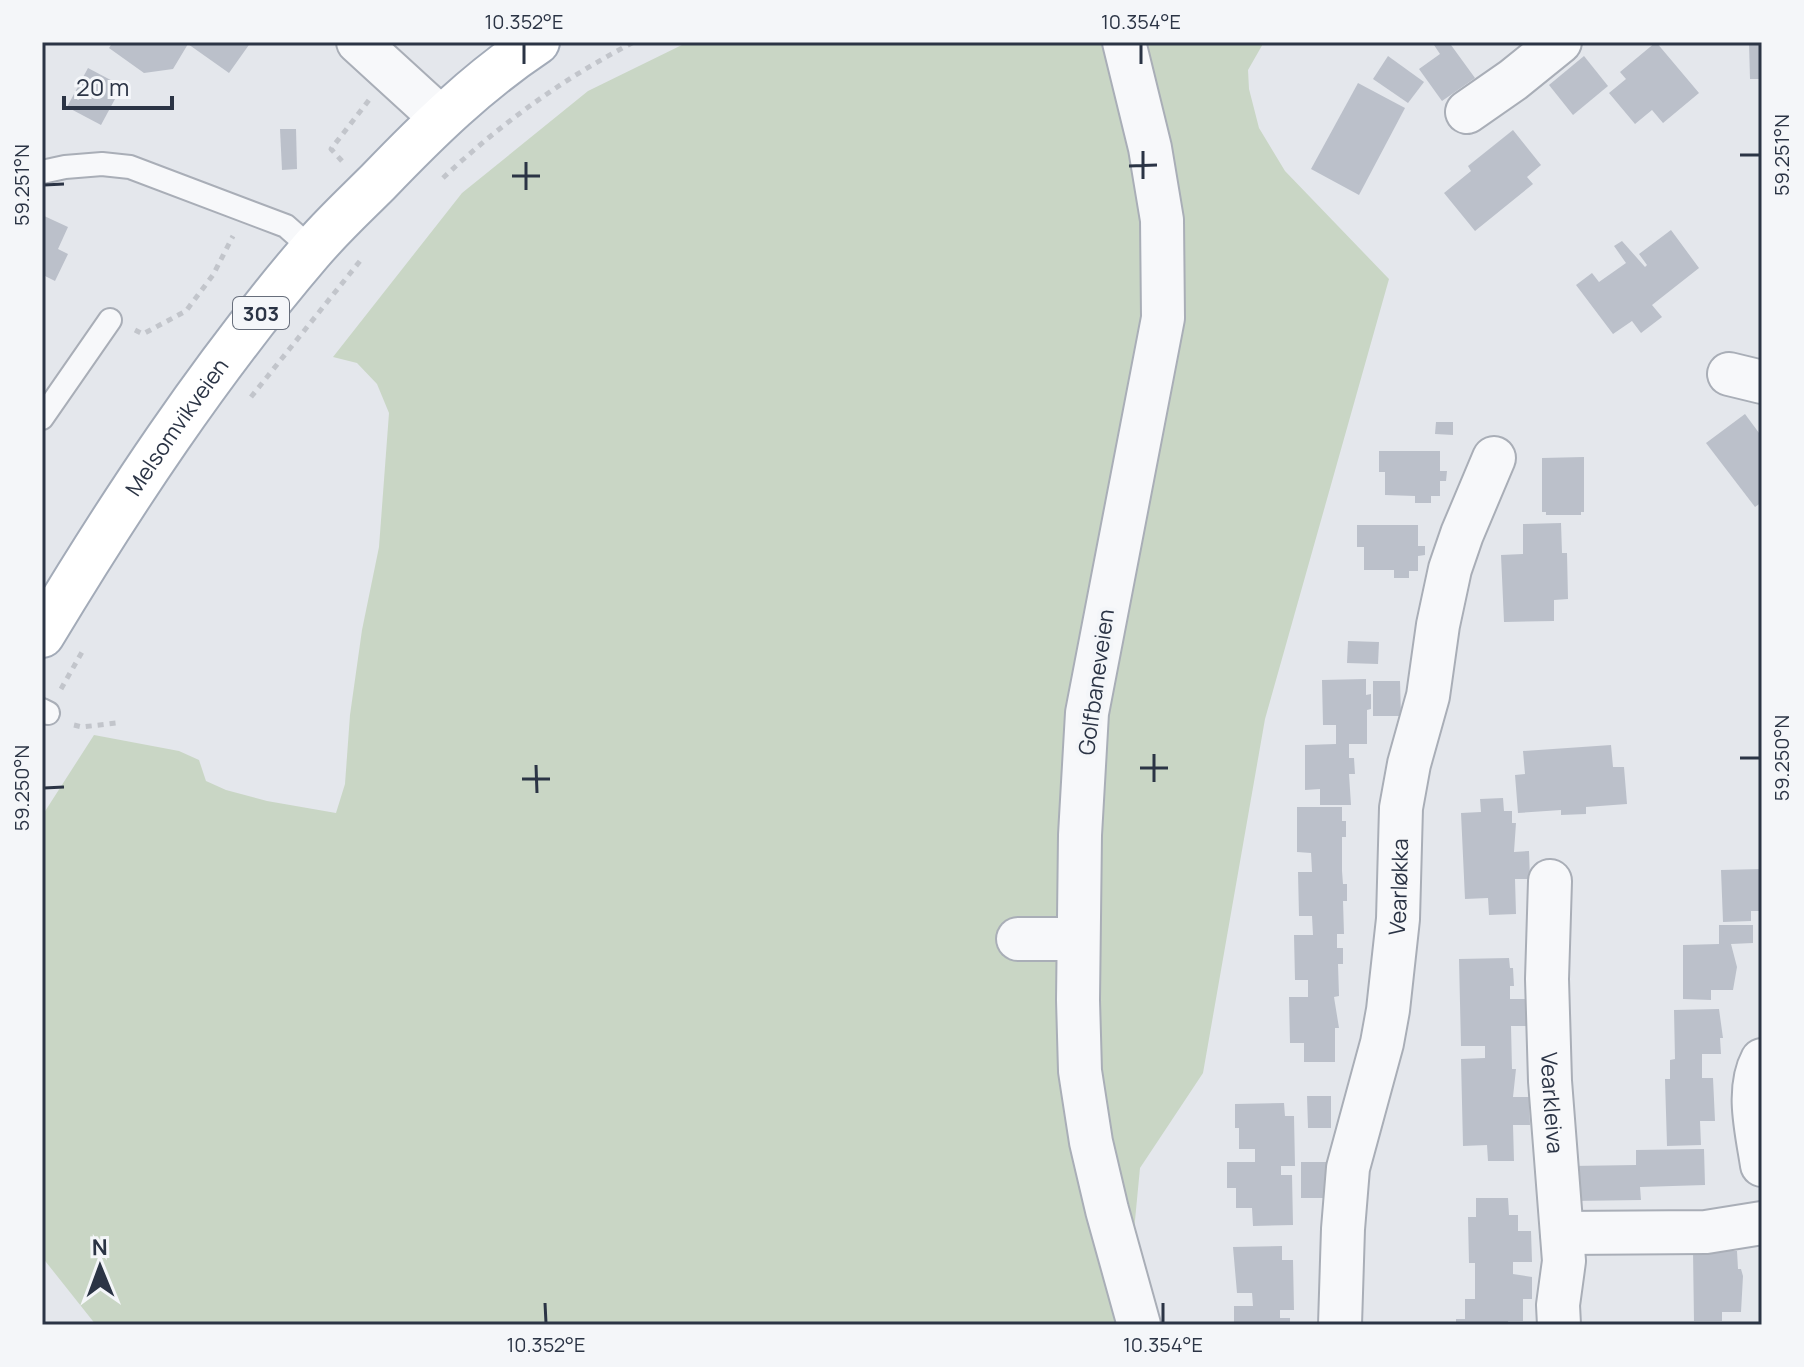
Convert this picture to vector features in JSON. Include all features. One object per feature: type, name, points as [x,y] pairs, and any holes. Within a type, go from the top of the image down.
[{"type":"main road","name":"Melsomvikveien","points":[[43,631],[165,443],[312,249],[440,117],[472,89],[537,42]]},
{"type":"street","points":[[358,42],[440,117]]},
{"type":"street","name":"Golfbaneveien","points":[[1124,42],[1150,148],[1162,220],[1163,318],[1087,713],[1078,939],[1080,1071],[1091,1142],[1139,1325]]},
{"type":"street","points":[[1467,112],[1560,42]]},
{"type":"street","name":"Vearløkka","points":[[1340,1325],[1348,1168],[1388,1010],[1398,919],[1401,808],[1409,764],[1428,696],[1450,569],[1494,458]]},
{"type":"street","name":"Vearkleiva","points":[[1550,881],[1547,979],[1550,1081],[1564,1261],[1558,1305],[1559,1325]]},
{"type":"street","points":[[1018,939],[1078,939]]},
{"type":"street","points":[[1762,1060],[1755,1074],[1762,1165]]},
{"type":"street","points":[[1562,1233],[1706,1232],[1762,1223]]},
{"type":"lane","points":[[42,172],[102,164],[130,167],[286,226],[312,249]]},
{"type":"lane","points":[[42,418],[110,320]]},
{"type":"path","points":[[434,187],[509,120],[634,42]]},
{"type":"path","points":[[347,165],[331,149],[391,72]]},
{"type":"path","points":[[110,320],[143,334],[186,311],[213,275],[244,209]]},
{"type":"path","points":[[250,398],[363,257]]},
{"type":"path","points":[[84,651],[45,712],[82,727],[116,723]]},
{"type":"green space","points":[[688,42],[1264,42],[1248,70],[1249,89],[1259,128],[1285,171],[1389,279],[1265,719],[1203,1073],[1140,1168],[1125,1325],[96,1325],[42,1257],[42,816],[94,735],[179,751],[199,760],[206,781],[226,790],[336,813],[345,784],[350,715],[362,630],[379,547],[389,413],[377,384],[357,363],[333,357],[462,193],[588,91]]},
{"type":"building","points":[[113,42],[251,42],[229,73],[188,44],[173,69],[144,73],[109,48]]},
{"type":"building","points":[[1432,42],[1456,42],[1451,45],[1475,78],[1442,101],[1419,69],[1440,54]]},
{"type":"building","points":[[1656,42],[1699,93],[1663,123],[1652,110],[1635,124],[1609,93],[1626,79],[1620,72]]},
{"type":"building","points":[[1749,42],[1762,42],[1762,79],[1750,79]]},
{"type":"building","points":[[1388,56],[1424,82],[1408,103],[1373,79]]},
{"type":"building","points":[[1584,56],[1608,86],[1573,115],[1549,85]]},
{"type":"building","points":[[88,68],[122,86],[101,125],[67,107]]},
{"type":"building","points":[[1358,83],[1405,108],[1359,195],[1311,169]]},
{"type":"building","points":[[280,129],[296,129],[297,169],[282,170]]},
{"type":"building","points":[[1513,130],[1541,165],[1527,177],[1533,184],[1475,231],[1444,193],[1471,171],[1468,166]]},
{"type":"building","points":[[42,215],[68,227],[58,249],[68,254],[55,281],[45,276],[42,283]]},
{"type":"building","points":[[1671,230],[1699,268],[1652,305],[1662,317],[1641,333],[1632,321],[1613,334],[1576,285],[1592,273],[1599,282],[1626,263],[1614,246],[1622,241],[1645,267],[1647,265],[1639,254]]},
{"type":"building","points":[[1745,414],[1762,437],[1762,502],[1755,507],[1706,443]]},
{"type":"building","points":[[1436,422],[1453,422],[1453,435],[1435,434]]},
{"type":"building","points":[[1379,451],[1440,451],[1440,471],[1447,471],[1446,481],[1440,481],[1440,496],[1431,496],[1431,503],[1415,503],[1415,496],[1385,495],[1385,472],[1379,472]]},
{"type":"building","points":[[1584,457],[1584,512],[1581,515],[1546,515],[1542,512],[1542,458]]},
{"type":"building","points":[[1561,523],[1562,553],[1567,553],[1568,599],[1554,600],[1554,621],[1504,622],[1501,555],[1523,554],[1523,524]]},
{"type":"building","points":[[1357,525],[1418,525],[1418,546],[1425,546],[1425,555],[1418,556],[1418,571],[1409,571],[1409,578],[1394,578],[1394,570],[1364,570],[1364,547],[1357,547]]},
{"type":"building","points":[[1348,641],[1379,642],[1378,664],[1347,663]]},
{"type":"building","points":[[1366,679],[1366,695],[1371,694],[1371,709],[1367,710],[1367,744],[1349,744],[1349,758],[1354,758],[1355,774],[1349,774],[1351,805],[1320,805],[1320,789],[1305,790],[1305,745],[1336,744],[1336,725],[1323,725],[1322,680]]},
{"type":"building","points":[[1373,681],[1400,681],[1401,716],[1373,716]]},
{"type":"building","points":[[1611,745],[1613,767],[1624,767],[1627,804],[1586,807],[1586,814],[1561,815],[1561,810],[1518,813],[1515,775],[1525,774],[1523,751]]},
{"type":"building","points":[[1503,798],[1504,811],[1512,811],[1512,823],[1516,823],[1514,852],[1529,851],[1530,879],[1515,879],[1516,914],[1489,915],[1488,898],[1465,899],[1461,813],[1481,812],[1480,799]]},
{"type":"building","points":[[1297,807],[1342,807],[1342,821],[1346,821],[1346,837],[1342,837],[1342,871],[1343,884],[1347,884],[1347,901],[1343,901],[1344,934],[1337,934],[1337,948],[1343,948],[1343,964],[1338,964],[1339,996],[1334,997],[1339,1028],[1335,1028],[1335,1062],[1304,1062],[1304,1043],[1290,1043],[1289,997],[1308,997],[1308,980],[1295,980],[1294,935],[1313,935],[1312,916],[1299,916],[1298,872],[1312,872],[1311,853],[1297,852]]},
{"type":"building","points":[[1762,869],[1762,911],[1751,911],[1751,921],[1723,922],[1721,870]]},
{"type":"building","points":[[1719,925],[1753,925],[1753,943],[1731,944],[1737,967],[1733,990],[1711,990],[1711,1000],[1683,999],[1683,945],[1719,944]]},
{"type":"building","points":[[1509,958],[1514,986],[1510,986],[1510,999],[1526,999],[1527,1026],[1511,1026],[1512,1069],[1516,1069],[1513,1097],[1529,1097],[1530,1125],[1513,1125],[1514,1161],[1488,1161],[1487,1145],[1463,1146],[1461,1059],[1485,1058],[1485,1046],[1461,1046],[1459,959]]},
{"type":"building","points":[[1719,1009],[1723,1038],[1720,1038],[1721,1054],[1702,1054],[1702,1078],[1713,1078],[1715,1121],[1700,1121],[1701,1145],[1667,1146],[1665,1079],[1670,1079],[1670,1060],[1675,1059],[1674,1010]]},
{"type":"building","points":[[1307,1096],[1331,1096],[1331,1128],[1308,1128]]},
{"type":"building","points":[[1284,1103],[1285,1116],[1294,1116],[1295,1166],[1281,1166],[1281,1175],[1292,1175],[1293,1225],[1253,1226],[1252,1208],[1236,1208],[1236,1188],[1227,1188],[1227,1162],[1255,1162],[1255,1149],[1239,1149],[1235,1104]]},
{"type":"building","points":[[1704,1149],[1705,1185],[1640,1187],[1641,1200],[1571,1201],[1571,1166],[1636,1165],[1636,1150]]},
{"type":"building","points":[[1301,1162],[1327,1162],[1328,1198],[1301,1198]]},
{"type":"building","points":[[1476,1198],[1508,1198],[1509,1215],[1518,1215],[1518,1231],[1531,1231],[1532,1262],[1513,1262],[1513,1274],[1532,1277],[1532,1299],[1523,1299],[1523,1321],[1508,1321],[1508,1325],[1456,1325],[1456,1319],[1465,1319],[1465,1299],[1475,1299],[1475,1263],[1469,1263],[1468,1217],[1476,1217]]},
{"type":"building","points":[[1282,1246],[1282,1260],[1293,1260],[1294,1310],[1280,1310],[1280,1318],[1290,1318],[1290,1325],[1234,1325],[1234,1306],[1253,1306],[1252,1293],[1237,1293],[1233,1247]]},
{"type":"building","points":[[1693,1251],[1737,1251],[1738,1269],[1741,1269],[1743,1276],[1741,1312],[1722,1312],[1722,1321],[1694,1321]]}]
